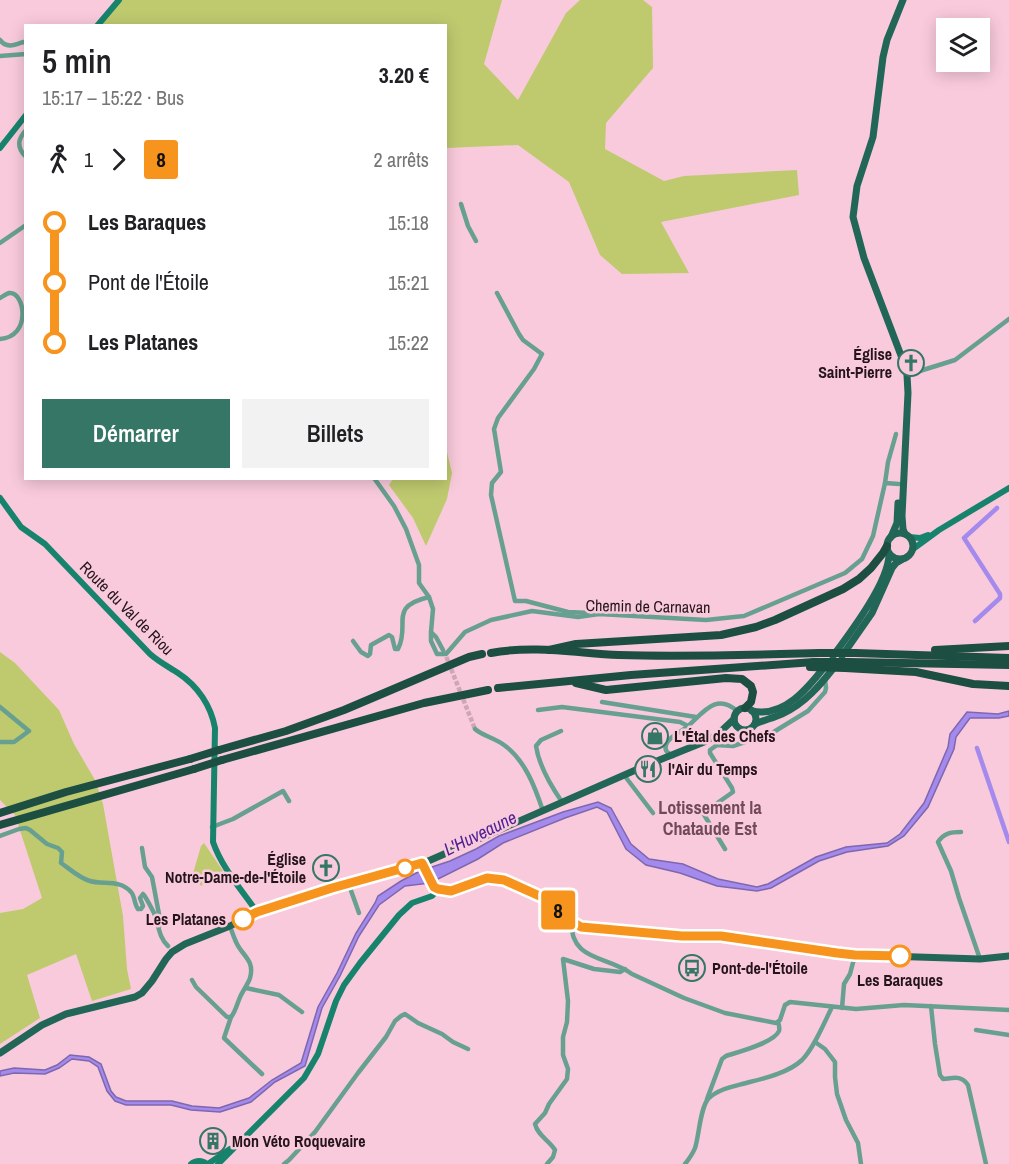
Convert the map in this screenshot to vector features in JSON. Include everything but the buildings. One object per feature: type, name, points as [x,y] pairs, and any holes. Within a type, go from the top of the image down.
[{"type":"highway","points":[[549,650],[576,644],[721,635],[756,627],[851,584],[859,579],[883,553],[888,551]]},
{"type":"highway","points":[[881,653],[1009,646]]},
{"type":"highway","points":[[0,813],[66,792],[286,731],[344,710],[469,657],[503,651],[549,650],[668,656],[881,653],[1009,658]]},
{"type":"highway","points":[[0,825],[424,703],[493,689],[707,669],[812,665],[1009,665]]},
{"type":"highway","points":[[847,665],[916,672],[973,684],[1009,686]]},
{"type":"highway","points":[[567,681],[606,690],[736,678],[747,682],[753,692],[751,702],[742,712]]},
{"type":"main road","points":[[0,1053],[42,1024],[66,1014],[115,1003],[142,993],[171,949],[230,926],[257,912],[349,884],[423,865],[461,846],[717,735],[739,728],[748,730],[755,724],[792,709],[809,696],[825,679],[872,613],[892,568],[911,554],[913,549],[912,541],[903,529],[902,516],[907,375],[864,258],[853,218],[857,186],[873,137],[885,48],[903,0]]},
{"type":"main road","points":[[717,735],[742,712],[766,712],[782,707],[798,696],[810,685],[869,604],[889,560],[891,537],[897,523],[899,484],[906,438]]},
{"type":"main road","points":[[891,537],[900,533],[907,535]]},
{"type":"main road","points":[[888,551],[893,558],[903,559]]},
{"type":"main road","points":[[742,712],[756,716],[755,724]]},
{"type":"main road","points":[[739,728],[735,723],[742,712]]},
{"type":"main road","points":[[423,865],[436,888],[451,891],[487,878],[509,881],[544,898],[581,927],[682,936],[721,936],[855,955],[980,958],[1009,956]]},
{"type":"street","points":[[99,24],[119,0]]},
{"type":"street","points":[[0,40],[9,46],[24,42]]},
{"type":"street","points":[[0,56],[24,54]]},
{"type":"street","points":[[0,148],[24,118]]},
{"type":"street","points":[[24,132],[18,144],[24,154]]},
{"type":"street","points":[[461,204],[476,242]]},
{"type":"street","points":[[0,243],[24,226]]},
{"type":"street","points":[[0,298],[9,293],[17,297],[21,304],[22,315],[21,327],[18,331],[9,338],[0,339]]},
{"type":"street","points":[[497,293],[523,340],[542,354],[534,369],[498,418],[494,429],[501,472],[492,483],[491,495],[515,601],[526,601],[568,612],[599,614]]},
{"type":"street","points":[[907,375],[955,360],[1009,319]]},
{"type":"street","name":"Chemin de Carnavan","points":[[431,632],[430,641],[437,654],[446,654],[465,632],[491,620],[532,611],[578,617],[599,614],[706,620],[744,616],[844,573],[862,559],[873,536],[888,462],[896,435]]},
{"type":"street","points":[[375,480],[394,506],[406,529],[419,565],[419,583],[429,597],[433,609],[431,632],[443,650]]},
{"type":"street","points":[[885,483],[899,484]]},
{"type":"street","points":[[913,549],[939,530],[1009,488]]},
{"type":"street","name":"Route du Val de Riou","points":[[0,498],[21,527],[45,544],[156,660],[180,675],[202,696],[213,715],[215,728],[213,842],[217,853],[257,912]]},
{"type":"street","points":[[907,535],[920,538],[939,530]]},
{"type":"street","points":[[353,641],[361,652],[368,656],[371,645],[389,635],[395,649],[398,650],[405,609],[412,603],[429,597]]},
{"type":"street","points":[[703,813],[733,792],[710,750],[717,745],[733,746],[772,733],[808,711],[825,692],[825,679]]},
{"type":"street","points":[[602,702],[696,717]]},
{"type":"street","points":[[670,757],[665,748],[669,740],[696,717],[716,704],[730,705],[742,712]]},
{"type":"street","points":[[0,707],[29,731],[14,742],[0,742]]},
{"type":"street","points":[[538,710],[562,707],[680,722],[688,726]]},
{"type":"street","points":[[475,729],[506,746],[516,757],[534,786],[543,811]]},
{"type":"street","points":[[748,730],[751,740]]},
{"type":"street","points":[[561,731],[541,740],[536,746],[552,787],[562,802]]},
{"type":"street","points":[[624,775],[653,813]]},
{"type":"street","points":[[212,827],[233,819],[283,791],[289,801]]},
{"type":"street","points":[[698,805],[725,849]]},
{"type":"street","points":[[213,820],[224,823]]},
{"type":"street","points":[[0,836],[18,829],[30,830],[44,842],[58,848],[62,852],[61,863],[72,871],[90,881],[123,886],[132,893],[138,909],[143,906],[140,898],[143,894],[155,915],[163,942],[171,949]]},
{"type":"street","points":[[962,832],[945,834],[938,842],[951,872],[980,958]]},
{"type":"street","points":[[142,848],[145,867],[152,877],[161,928],[171,949]]},
{"type":"street","points":[[349,884],[359,913]]},
{"type":"street","points":[[218,1164],[304,1078],[318,1054],[336,1001],[344,985],[399,915],[412,903],[432,896],[436,888]]},
{"type":"street","points":[[571,921],[572,937],[584,952],[684,998],[725,1013],[778,1022]]},
{"type":"street","points":[[230,926],[237,946],[250,963],[251,974],[224,1038],[262,1074]]},
{"type":"street","points":[[842,1008],[844,984],[850,974],[855,955]]},
{"type":"street","points":[[547,1164],[555,1150],[537,1130],[535,1124],[545,1113],[567,1078],[568,1069],[563,1055],[563,1037],[567,1022],[568,1001],[563,958],[594,969],[620,972],[625,969]]},
{"type":"street","points":[[192,980],[196,987],[227,1017],[231,1017]]},
{"type":"street","points":[[246,988],[279,995],[302,1012]]},
{"type":"street","points":[[685,1164],[695,1147],[697,1132],[722,1059],[760,1046],[775,1036],[780,1029],[778,1022],[785,1005],[790,1002],[856,1010],[904,1005],[1009,1010]]},
{"type":"street","points":[[931,1006],[940,1075],[943,1079],[957,1077],[964,1079],[968,1084],[986,1164]]},
{"type":"street","points":[[707,1100],[719,1091],[784,1071],[804,1058],[832,1007]]},
{"type":"street","points":[[284,1164],[315,1132],[400,1016],[405,1014],[468,1049]]},
{"type":"street","points":[[976,1030],[1009,1035]]},
{"type":"street","points":[[814,1042],[825,1049],[835,1062],[837,1094],[846,1120],[858,1143],[861,1164]]},
{"type":"street","points":[[192,1164],[201,1161],[208,1164],[236,1145]]},
{"type":"green space","points":[[115,0],[502,0],[484,64],[518,100],[566,13],[580,0],[643,0],[652,7],[653,68],[606,123],[605,149],[664,181],[684,176],[797,170],[799,195],[661,222],[689,273],[622,274],[600,255],[569,182],[518,145],[447,148],[447,24],[101,24]]},
{"type":"green space","points":[[447,452],[452,473],[447,499],[426,546],[413,518],[389,485],[392,480],[447,480]]},
{"type":"green space","points":[[0,652],[15,663],[59,710],[74,744],[95,780],[103,804],[123,916],[131,989],[92,1001],[76,954],[27,975],[40,1018],[0,1044],[0,913],[23,909],[42,898],[15,815],[0,800]]},
{"type":"green space","points":[[204,843],[223,871],[201,886],[195,877],[192,877],[201,846]]},
{"type":"shaded area","points":[[1009,711],[1009,716],[999,718],[970,718],[956,737],[954,749],[928,807],[904,836],[888,846],[847,852],[819,861],[771,888],[757,891],[717,886],[680,873],[646,865],[626,849],[607,812],[597,807],[503,843],[478,859],[430,883],[405,886],[379,905],[359,936],[322,1008],[305,1066],[275,1082],[251,1102],[220,1112],[191,1110],[171,1105],[126,1105],[115,1101],[107,1091],[98,1067],[89,1061],[72,1059],[45,1074],[14,1073],[0,1076],[0,1071],[14,1068],[45,1070],[57,1065],[70,1055],[89,1057],[101,1064],[111,1091],[116,1097],[126,1101],[172,1101],[192,1106],[219,1108],[249,1098],[272,1080],[301,1063],[318,1007],[378,896],[420,871],[450,861],[499,836],[563,812],[598,802],[611,808],[631,844],[649,859],[683,864],[718,879],[757,887],[768,884],[816,857],[846,847],[887,843],[900,834],[924,803],[948,747],[950,734],[967,712],[998,714]]},
{"type":"waterway","points":[[975,621],[1000,598],[1000,594],[964,538],[997,508]]},
{"type":"waterway","points":[[977,748],[1009,842]]},
{"type":"tunnel","points":[[444,651],[475,729]]},
{"type":"bus line","name":"8","points":[[243,919],[257,912],[332,888],[422,863],[434,887],[438,889],[451,891],[487,878],[504,880],[544,898],[581,927],[682,936],[721,936],[837,953],[900,956]]},
{"type":"place","name":"Église Saint-Pierre","points":[[911,363]]},
{"type":"place","name":"L'Étal des Chefs","points":[[655,736]]},
{"type":"place","name":"l'Air du Temps","points":[[648,769]]},
{"type":"place","name":"Église Notre-Dame-de-l'Étoile","points":[[326,868]]},
{"type":"place","name":"Les Platanes","points":[[243,919]]},
{"type":"place","name":"Les Baraques","points":[[900,956]]},
{"type":"place","name":"Pont-de-l'Étoile","points":[[692,968]]},
{"type":"place","name":"Mon Véto Roquevaire","points":[[213,1141]]},
{"type":"district","name":"Lotissement la Chataude Est","points":[[710,817]]},
{"type":"water label","name":"L'Huveaune","points":[[480,833]]}]
